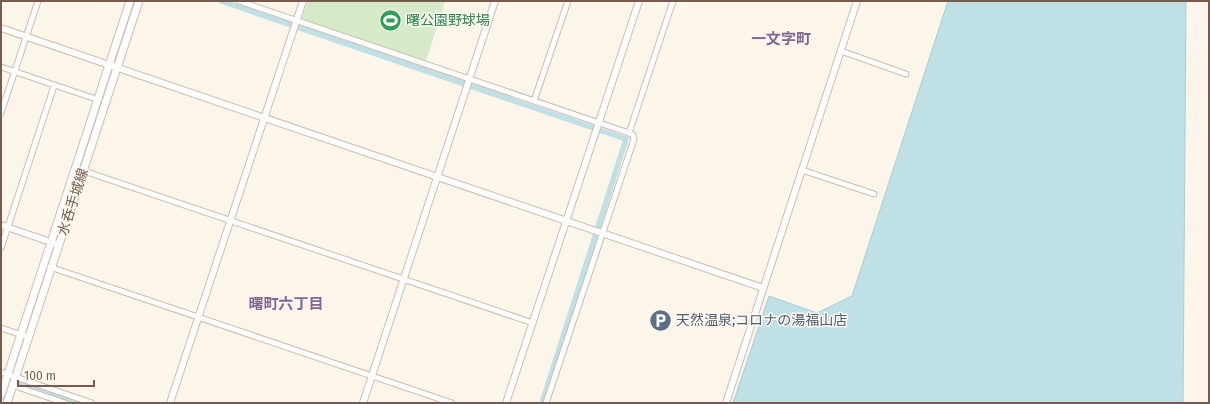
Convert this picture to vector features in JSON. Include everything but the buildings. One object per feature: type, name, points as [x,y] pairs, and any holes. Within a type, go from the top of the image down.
[{"type":"main road","name":"水呑手城線","points":[[79,170],[130,1]]},
{"type":"main road","name":"水呑手城線","points":[[7,403],[12,385],[8,374],[28,337],[55,243],[79,170],[117,68],[139,1]]},
{"type":"main road","name":"水呑手城線","points":[[1,395],[20,334],[48,266]]},
{"type":"street","points":[[1,113],[38,1]]},
{"type":"street","points":[[239,1],[468,83],[534,101],[597,127],[633,135],[634,139],[546,403]]},
{"type":"street","points":[[170,403],[303,1]]},
{"type":"street","points":[[362,403],[496,1]]},
{"type":"street","points":[[534,101],[568,1]]},
{"type":"street","points":[[506,403],[639,1]]},
{"type":"street","points":[[629,133],[673,1]]},
{"type":"street","points":[[726,403],[857,1]]},
{"type":"street","points":[[1,28],[763,288]]},
{"type":"street","points":[[841,51],[906,74]]},
{"type":"street","points":[[1,67],[99,100]]},
{"type":"street","points":[[1,248],[54,86]]},
{"type":"street","points":[[79,170],[533,323]]},
{"type":"street","points":[[802,170],[874,194]]},
{"type":"street","points":[[1,225],[55,243]]},
{"type":"street","points":[[48,266],[452,403]]},
{"type":"street","points":[[1,328],[28,337]]},
{"type":"street","points":[[8,374],[92,403]]},
{"type":"street","points":[[12,385],[64,403]]},
{"type":"green space","points":[[308,1],[445,1],[426,61],[303,20],[302,18]]},
{"type":"water","points":[[948,1],[1186,1],[1183,403],[733,403],[769,296],[817,313],[852,296]]},
{"type":"waterway","points":[[221,1],[626,139],[542,403]]},
{"type":"waterway","points":[[20,383],[77,403]]},
{"type":"place","name":"曙公園野球場","points":[[391,20]]},
{"type":"place","name":"天然温泉;コロナの湯福山店","points":[[660,320]]},
{"type":"district","name":"一文字町","points":[[781,39]]},
{"type":"district","name":"曙町六丁目","points":[[286,304]]}]
